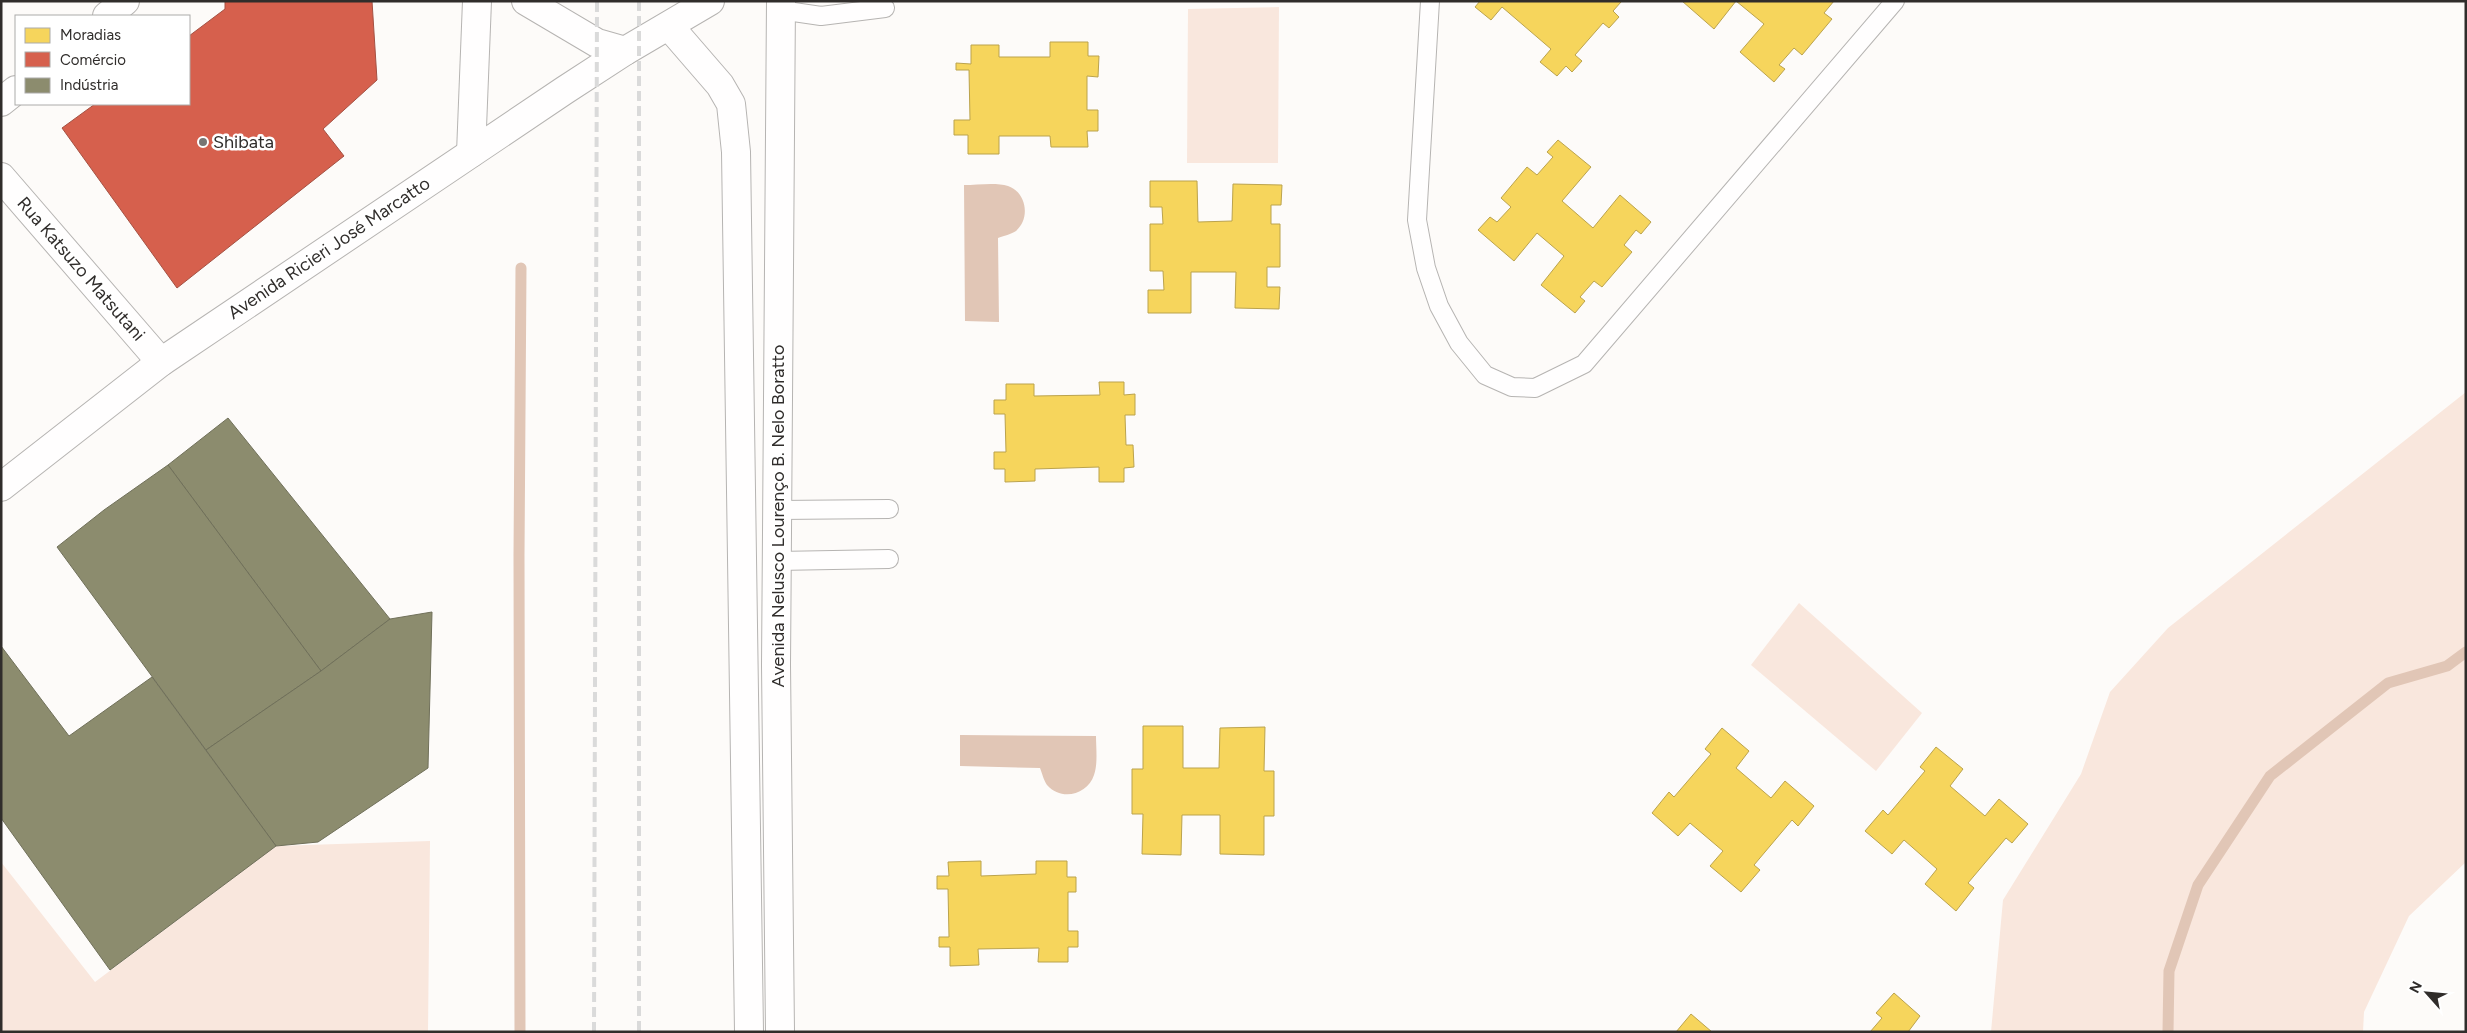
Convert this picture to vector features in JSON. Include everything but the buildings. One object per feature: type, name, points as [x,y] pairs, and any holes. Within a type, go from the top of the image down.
[{"type":"street","points":[[108,15],[125,1]]},
{"type":"street","points":[[471,153],[477,1]]},
{"type":"street","points":[[526,1],[597,43],[624,52]]},
{"type":"street","name":"Avenida Ricieri José Marcatto","points":[[669,26],[688,1]]},
{"type":"street","name":"Avenida Ricieri José Marcatto","points":[[1,487],[160,362],[624,52],[710,1]]},
{"type":"street","name":"Avenida Nelusco Lourenço B. Nelo Boratto","points":[[780,6],[776,665],[780,1032]]},
{"type":"street","name":"Avenida Nelusco Lourenço B. Nelo Boratto","points":[[669,26],[720,86],[731,104],[736,162],[749,1032]]},
{"type":"street","points":[[1,102],[15,91]]},
{"type":"street","name":"Rua Katsuzo Matsutani","points":[[1,177],[160,362]]},
{"type":"lane","points":[[1430,1],[1416,220],[1426,268],[1439,306],[1459,343],[1485,375],[1512,387],[1535,388],[1584,364],[1895,1]]},
{"type":"lane","points":[[780,6],[820,16],[885,8]]},
{"type":"lane","points":[[778,510],[889,509]]},
{"type":"lane","points":[[777,561],[889,559]]},
{"type":"lane","points":[[745,666],[776,665]]},
{"type":"shaded area","points":[[1279,7],[1278,163],[1187,163],[1188,9]]},
{"type":"shaded area","points":[[992,184],[1008,186],[1019,194],[1024,206],[1025,213],[1021,226],[1016,231],[998,238],[999,322],[965,321],[964,185]]},
{"type":"shaded area","points":[[2466,392],[2466,862],[2409,916],[2364,1012],[2363,1032],[1991,1032],[2003,900],[2081,774],[2110,692],[2168,628]]},
{"type":"shaded area","points":[[1799,603],[1922,713],[1876,771],[1751,665]]},
{"type":"shaded area","points":[[960,735],[1096,736],[1094,775],[1086,787],[1074,794],[1067,794],[1053,790],[1047,785],[1040,768],[960,766]]},
{"type":"shaded area","points":[[430,841],[428,1032],[1,1032],[1,862],[95,982],[276,846]]},
{"type":"waterway","points":[[520,1032],[519,556],[521,268]]},
{"type":"waterway","points":[[2168,1032],[2169,971],[2198,885],[2270,776],[2388,683],[2447,666],[2466,652]]},
{"type":"railway","points":[[594,1032],[597,1]]},
{"type":"railway","points":[[639,1],[639,1032]]},
{"type":"place","name":"Shibata","points":[[203,142]]}]
